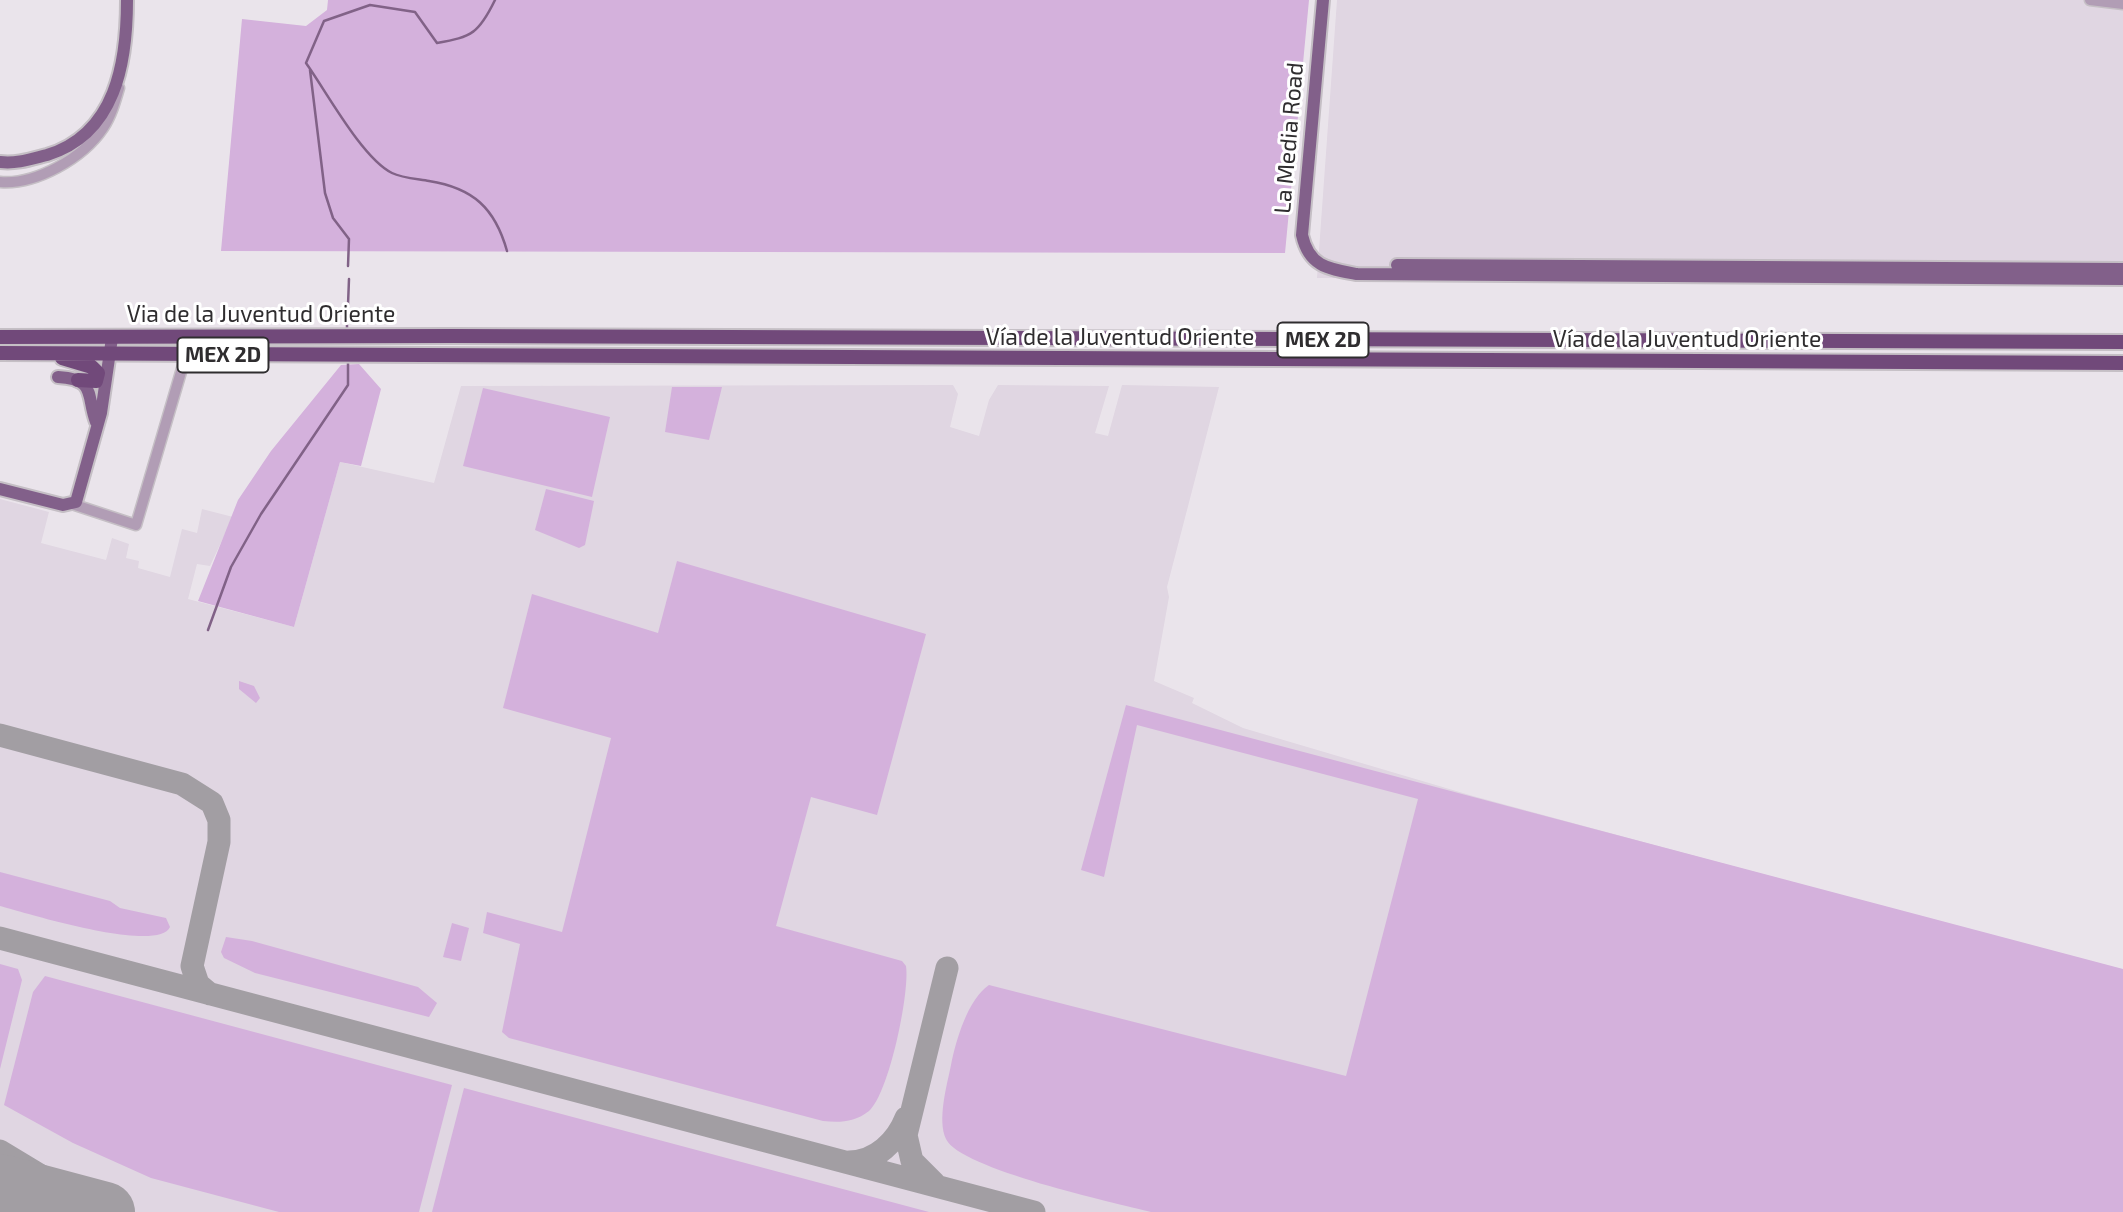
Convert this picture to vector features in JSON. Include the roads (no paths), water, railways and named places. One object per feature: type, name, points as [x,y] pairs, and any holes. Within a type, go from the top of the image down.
[{"type":"highway","name":"Via de la Juventud Oriente","points":[[0,337],[522,337]]},
{"type":"highway","name":"Vía de la Juventud Oriente","points":[[522,337],[2121,342]]},
{"type":"highway","points":[[2036,342],[2072,346],[2074,351],[2070,357],[2036,360]]},
{"type":"highway","points":[[2121,342],[2090,345],[2087,350],[2089,355],[2121,363]]},
{"type":"highway","name":"Via de la Juventud Oriente","points":[[0,353],[452,356]]},
{"type":"highway","points":[[51,353],[92,367],[98,373],[96,381],[64,375]]},
{"type":"highway","name":"Vía de la Juventud Oriente","points":[[452,356],[1548,362],[2036,360],[2121,363]]},
{"type":"main road","points":[[0,162],[25,161],[75,142],[97,122],[122,71],[127,0]]},
{"type":"main road","name":"La Media Road","points":[[1323,0],[1302,235],[1309,256],[1327,268]]},
{"type":"main road","points":[[1327,268],[1377,265],[2123,269]]},
{"type":"main road","points":[[1327,268],[1357,274],[2123,278]]},
{"type":"main road","points":[[0,489],[72,504],[79,496],[98,426],[112,338]]},
{"type":"main road","points":[[64,375],[92,395],[98,426]]},
{"type":"street","points":[[2090,0],[2123,4]]},
{"type":"street","points":[[0,182],[34,178],[81,150],[103,129],[110,116],[122,71]]},
{"type":"street","points":[[72,504],[136,525],[186,355]]},
{"type":"waterway","points":[[495,0],[484,20],[473,32],[437,43],[415,12],[370,5],[324,21],[306,63],[345,123],[381,165],[396,175],[444,184],[470,195],[489,212],[507,251]]},
{"type":"waterway","points":[[310,70],[325,193],[333,218],[349,239],[348,266]]},
{"type":"waterway","points":[[348,305],[349,279]]},
{"type":"waterway","points":[[347,316],[347,330]]},
{"type":"waterway","points":[[208,630],[231,567],[261,514],[348,385],[348,358]]}]
